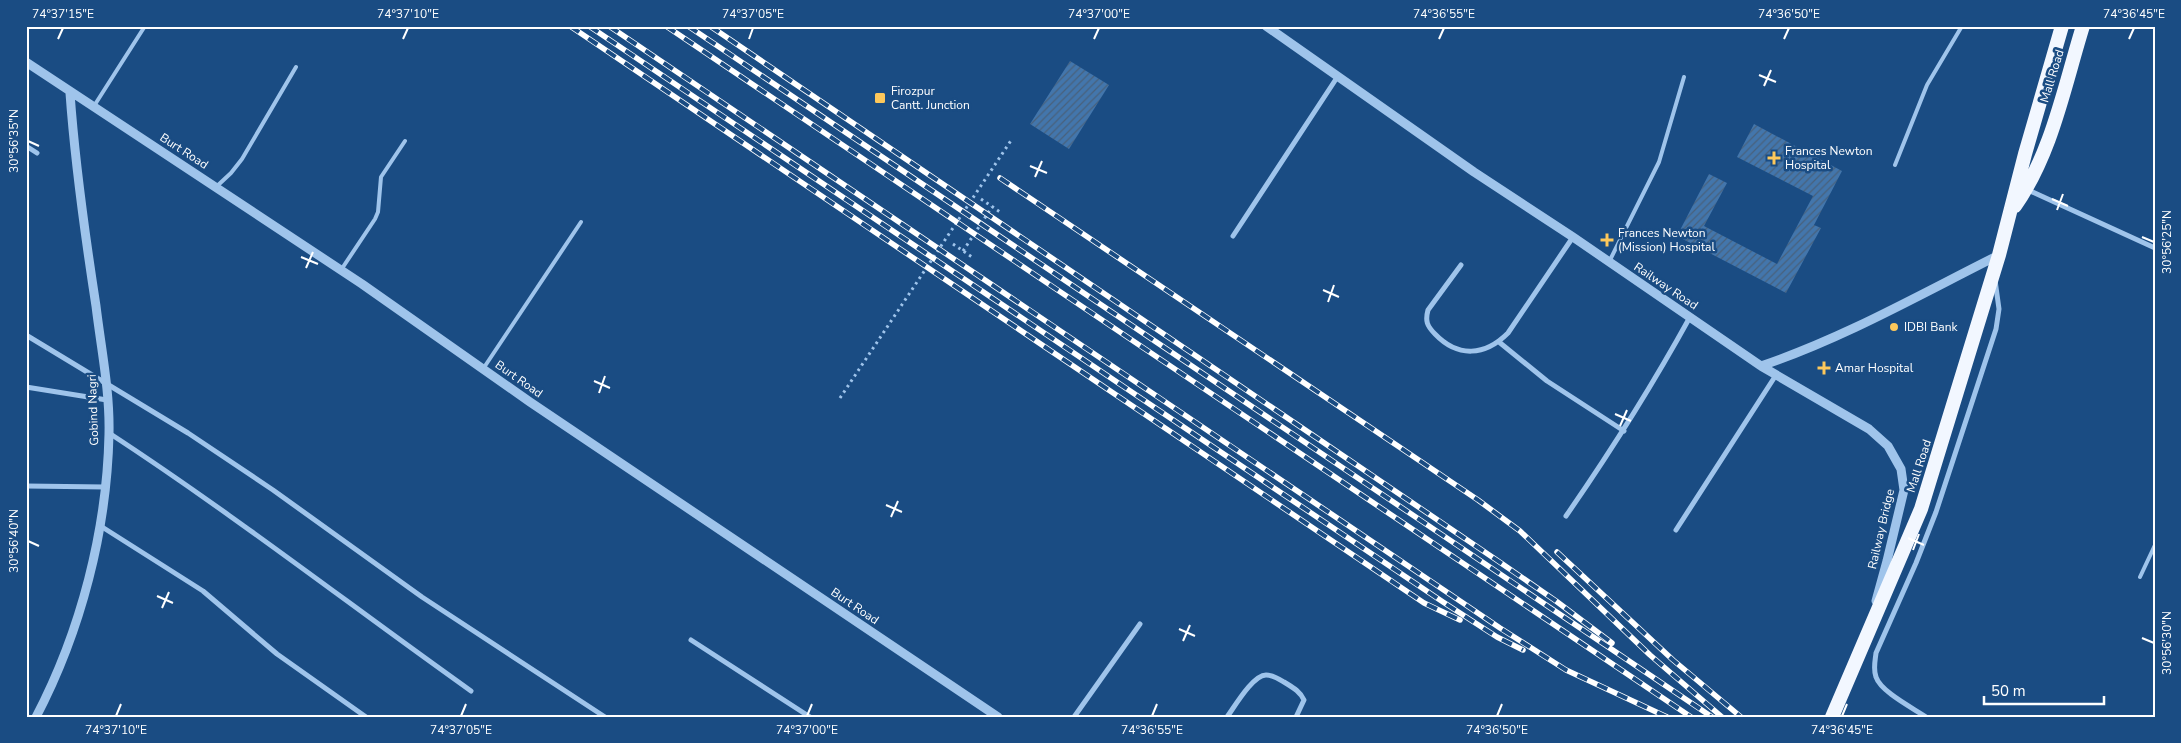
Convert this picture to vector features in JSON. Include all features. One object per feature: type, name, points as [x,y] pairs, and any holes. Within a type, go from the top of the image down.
[{"type":"highway","name":"Mall Road","points":[[1832,717],[1921,509],[1994,274],[2025,154],[2062,26]]},
{"type":"highway","name":"Mall Road","points":[[2009,215],[2027,189],[2044,153],[2083,26]]},
{"type":"street","name":"Railway Road","points":[[1266,26],[1474,172],[1573,237],[1761,366]]},
{"type":"street","name":"Burt Road","points":[[26,62],[70,93],[341,270],[483,369],[998,717]]},
{"type":"street","points":[[1233,236],[1338,76]]},
{"type":"street","name":"Gobind Nagri","points":[[36,717],[68,644],[86,587],[105,487],[109,433],[106,382],[74,156],[70,93]]},
{"type":"street","points":[[26,146],[37,153]]},
{"type":"street","points":[[2027,189],[2155,248]]},
{"type":"street","points":[[1461,265],[1428,310],[1426,318],[1428,327],[1442,342],[1456,350],[1469,352],[1486,349],[1499,342],[1508,333],[1573,237]]},
{"type":"street","points":[[1761,366],[1793,355],[1850,330],[1999,255]]},
{"type":"street","points":[[1926,717],[1886,690],[1877,680],[1874,667],[1875,660],[1884,634],[1916,563],[1936,512],[1996,329],[2000,309],[1994,274]]},
{"type":"street","points":[[1566,516],[1654,384],[1690,317]]},
{"type":"street","points":[[26,334],[211,448],[422,597],[605,717]]},
{"type":"street","points":[[1499,342],[1547,381],[1624,431]]},
{"type":"street","name":"Railway Bridge","points":[[1761,366],[1868,429],[1888,446],[1901,469],[1904,490],[1899,516],[1861,649]]},
{"type":"street","points":[[1676,530],[1776,375]]},
{"type":"street","points":[[26,387],[107,400]]},
{"type":"street","points":[[109,433],[199,492],[471,691]]},
{"type":"street","points":[[26,486],[105,487]]},
{"type":"street","points":[[99,525],[203,591],[277,654],[366,717]]},
{"type":"street","points":[[1074,717],[1140,624]]},
{"type":"street","points":[[691,640],[810,717]]},
{"type":"street","points":[[1228,717],[1253,683],[1260,677],[1267,675],[1276,677],[1301,693],[1304,700],[1296,717]]},
{"type":"lane","points":[[93,108],[145,26]]},
{"type":"lane","points":[[1895,165],[1927,85],[1962,26]]},
{"type":"lane","points":[[216,187],[232,173],[242,159],[296,67]]},
{"type":"lane","points":[[1609,262],[1659,162],[1684,77]]},
{"type":"lane","points":[[341,270],[375,220],[378,212],[381,177],[405,141]]},
{"type":"lane","points":[[483,369],[580,222]]},
{"type":"lane","points":[[2140,577],[2155,546]]},
{"type":"path","points":[[840,398],[1012,139]]},
{"type":"path","points":[[981,199],[1000,212]]},
{"type":"path","points":[[963,251],[992,206]]},
{"type":"path","points":[[952,244],[972,257]]},
{"type":"building","points":[[1070,61],[1109,85],[1069,149],[1030,124]]},
{"type":"building","points":[[1754,124],[1842,171],[1814,225],[1821,228],[1786,293],[1677,236],[1709,174],[1727,183],[1704,226],[1777,264],[1813,196],[1737,157]]},
{"type":"railway","points":[[570,26],[1424,603],[1460,620]]},
{"type":"railway","points":[[589,26],[1443,602],[1497,637],[1523,650]]},
{"type":"railway","points":[[609,26],[1500,628],[1566,670],[1667,717]]},
{"type":"railway","points":[[666,26],[1691,717]]},
{"type":"railway","points":[[688,26],[1712,717]]},
{"type":"railway","points":[[710,26],[1501,563],[1612,643]]},
{"type":"railway","points":[[1000,178],[1478,500],[1520,531],[1650,655],[1722,717]]},
{"type":"railway","points":[[1557,552],[1673,660],[1741,717]]},
{"type":"place","name":"Firozpur Cantt. Junction","points":[[880,98]]},
{"type":"place","name":"Frances Newton Hospital","points":[[1774,158]]},
{"type":"place","name":"Frances Newton (Mission) Hospital","points":[[1607,240]]},
{"type":"place","name":"IDBI Bank","points":[[1894,327]]},
{"type":"place","name":"Amar Hospital","points":[[1824,368]]}]
